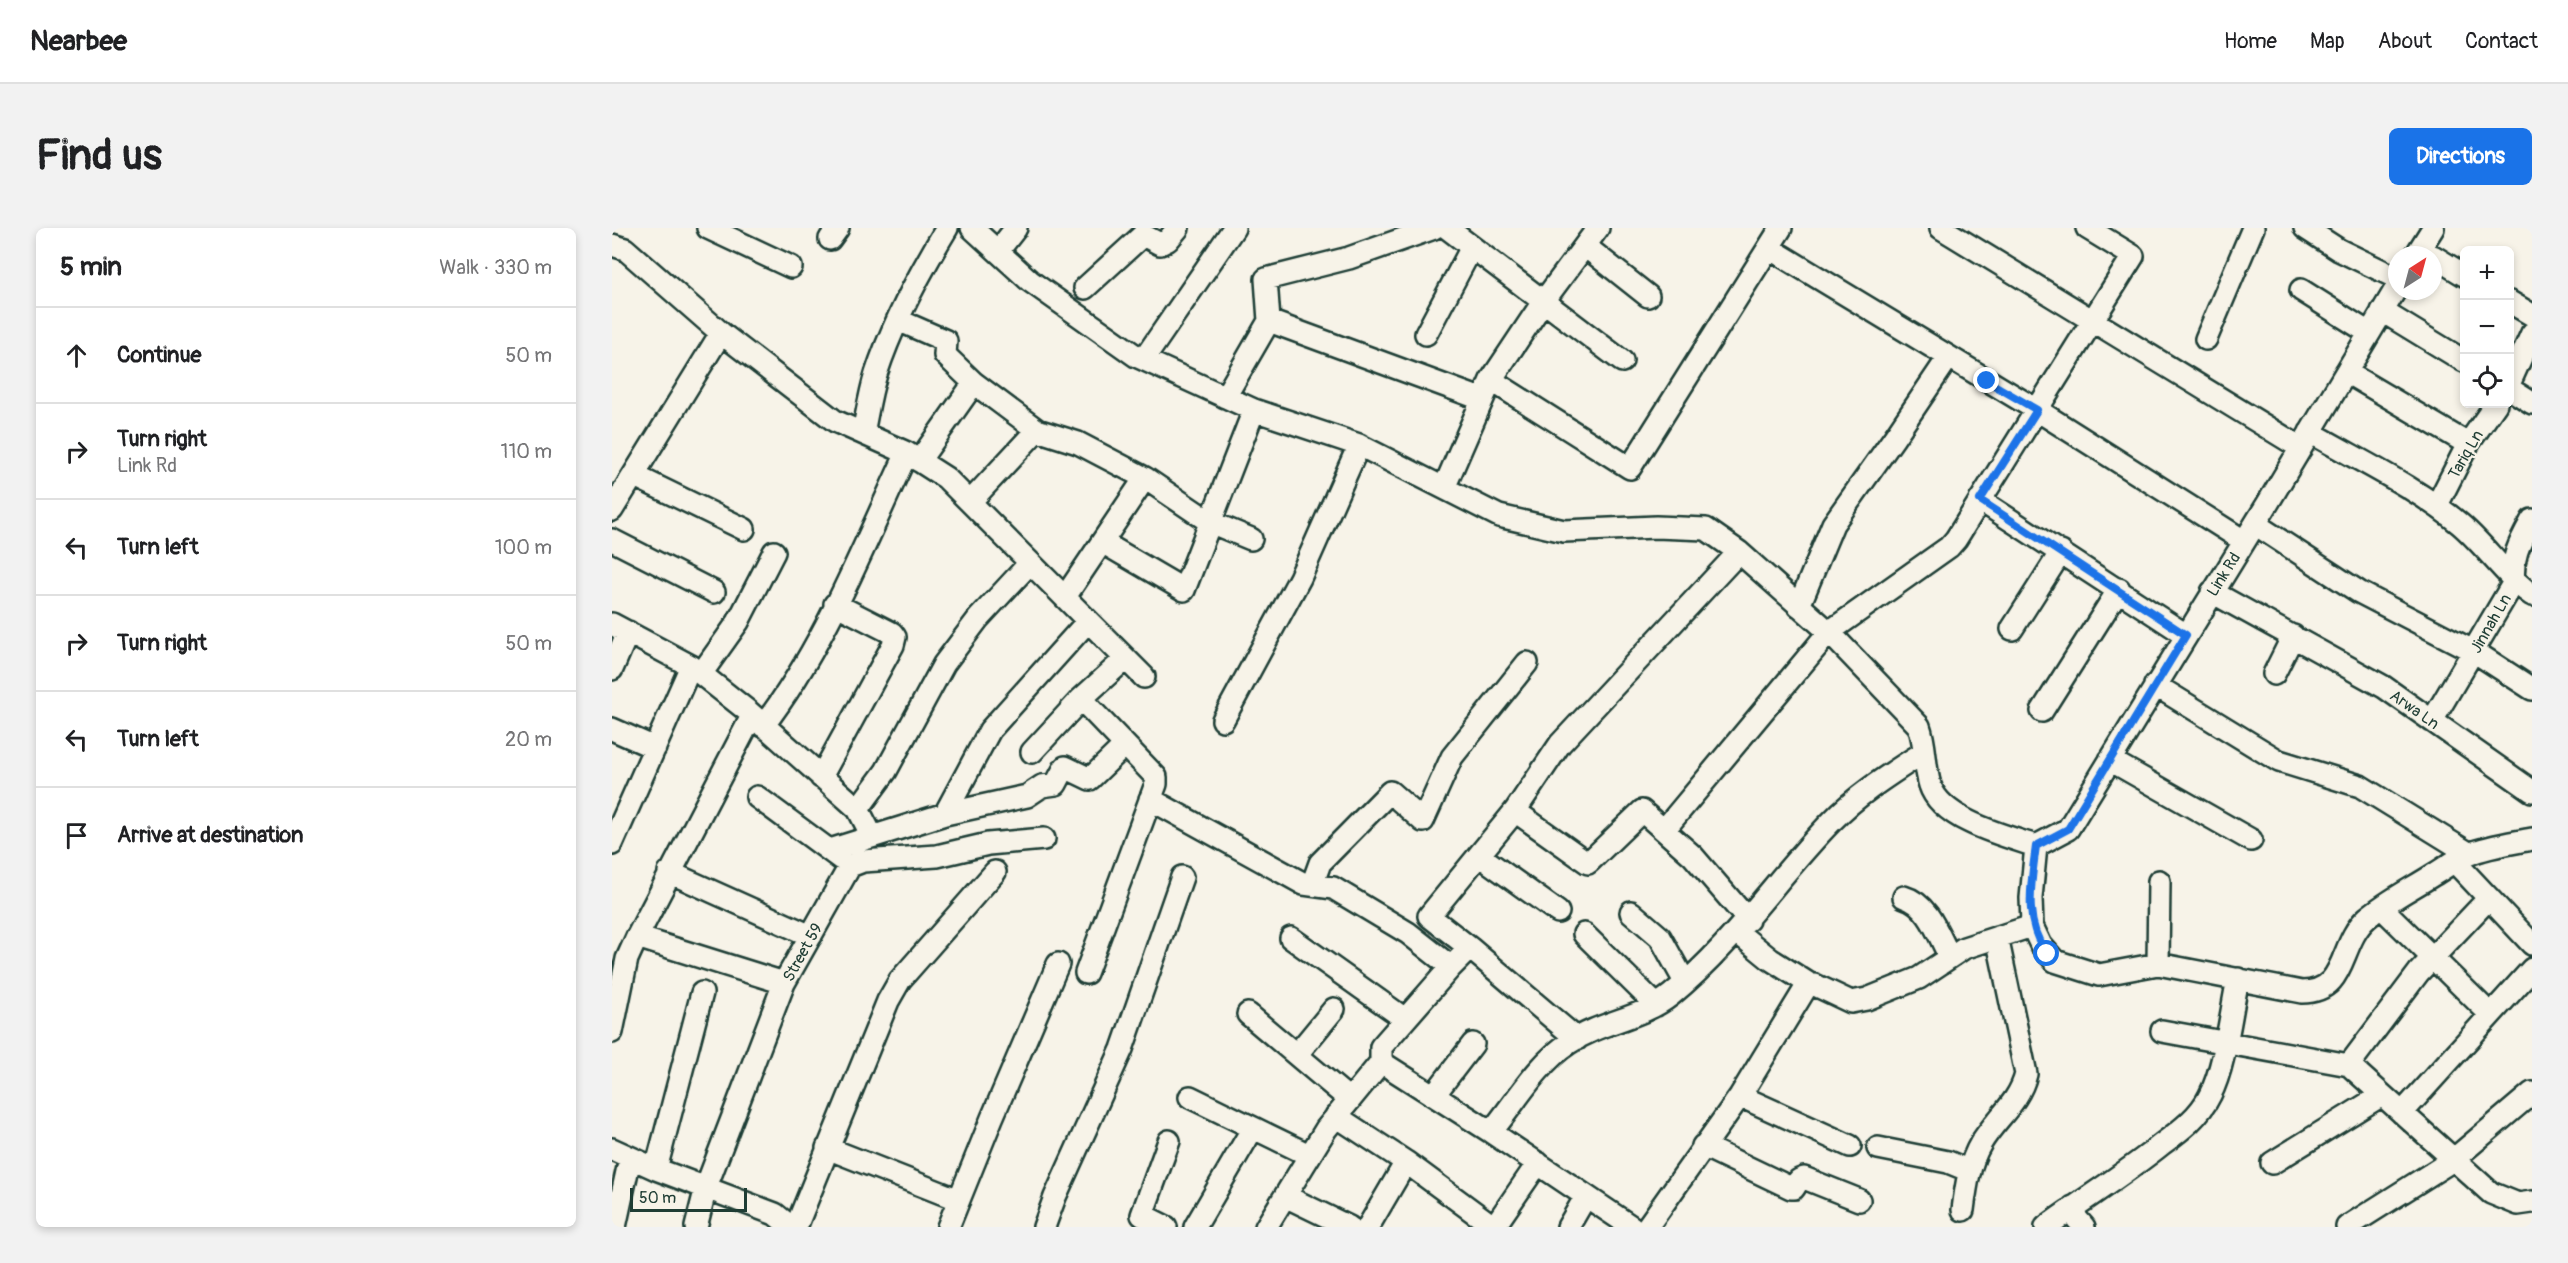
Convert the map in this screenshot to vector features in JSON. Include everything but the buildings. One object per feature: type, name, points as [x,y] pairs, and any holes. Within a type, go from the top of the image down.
[{"type":"street","points":[[708,228],[791,267]]},
{"type":"street","points":[[863,433],[876,375],[898,320],[913,284],[947,228]]},
{"type":"street","points":[[972,228],[1030,282],[1144,359],[1254,410],[1359,445],[1499,516],[1564,531],[1656,527],[1706,529],[1739,552],[1829,632],[1919,726],[1924,739],[1930,784],[1941,802],[1955,813],[1985,829],[2036,846],[2031,898],[2032,926],[2041,945],[2055,961],[2099,975],[2158,964],[2302,992],[2317,992],[2328,985],[2336,974],[2349,944],[2365,920],[2462,858],[2532,839]]},
{"type":"street","points":[[998,251],[1016,228]]},
{"type":"street","points":[[1085,288],[1143,235],[1160,244],[1168,240],[1178,228]]},
{"type":"street","points":[[1144,359],[1234,228]]},
{"type":"street","points":[[1225,397],[1269,321],[1266,279],[1349,258],[1434,228]]},
{"type":"street","points":[[1447,228],[1622,361]]},
{"type":"street","points":[[1444,488],[1491,380],[1543,302],[1598,228]]},
{"type":"street","points":[[1491,380],[1630,468],[1781,228]]},
{"type":"street","points":[[1941,228],[2093,321],[2305,440],[2437,505],[2477,539],[2514,582],[2532,595]]},
{"type":"street","points":[[1664,830],[1829,632],[1949,547],[2133,256],[2087,228]]},
{"type":"street","points":[[2206,339],[2253,228]]},
{"type":"street","points":[[2305,228],[2339,250],[2388,274]]},
{"type":"street","points":[[2427,246],[2433,228]]},
{"type":"street","points":[[612,245],[625,249],[722,333],[835,421],[913,457],[945,478],[1144,677]]},
{"type":"street","points":[[1585,246],[1648,296]]},
{"type":"street","points":[[1426,334],[1472,247]]},
{"type":"street","points":[[1769,248],[2037,410],[2249,532],[2475,652],[2532,689]]},
{"type":"street","points":[[2442,263],[2460,273]]},
{"type":"street","points":[[2301,290],[2369,333]]},
{"type":"street","name":"Link Rd","points":[[2036,846],[2068,829],[2389,300]]},
{"type":"street","points":[[2514,304],[2532,315]]},
{"type":"street","points":[[2382,311],[2460,360]]},
{"type":"street","points":[[898,320],[946,341],[945,355],[974,383],[1037,430],[1078,443],[1145,478],[1210,522],[1251,538]]},
{"type":"street","points":[[1269,321],[1481,399]]},
{"type":"street","points":[[612,510],[722,333]]},
{"type":"street","points":[[2514,373],[2532,333]]},
{"type":"street","points":[[1799,606],[1833,524],[1948,358]]},
{"type":"street","points":[[2346,372],[2468,444]]},
{"type":"street","points":[[612,1032],[627,959],[669,872],[757,721],[788,693],[815,647],[835,604],[913,457],[974,383]]},
{"type":"street","points":[[2514,392],[2532,403]]},
{"type":"street","name":"Tariq Ln","points":[[2437,505],[2468,444],[2493,408]]},
{"type":"street","points":[[1102,542],[1184,590],[1254,410]]},
{"type":"street","points":[[970,502],[1037,430]]},
{"type":"street","points":[[1223,720],[1300,578],[1359,445]]},
{"type":"street","points":[[635,476],[744,529]]},
{"type":"street","points":[[1065,597],[1145,478]]},
{"type":"street","points":[[1980,500],[2186,635]]},
{"type":"street","name":"Jinnah Ln","points":[[2432,721],[2475,652],[2514,582],[2512,567],[2514,553],[2532,520]]},
{"type":"street","points":[[612,540],[714,592]]},
{"type":"street","points":[[613,841],[655,748],[696,670],[738,622],[774,552]]},
{"type":"street","points":[[1577,1039],[1429,916],[1515,811],[1560,744],[1739,552]]},
{"type":"street","points":[[2012,629],[2061,552]]},
{"type":"street","points":[[858,809],[886,771],[944,663],[978,619],[1030,563]]},
{"type":"street","points":[[2042,711],[2118,589]]},
{"type":"street","name":"Arwa Ln","points":[[2212,592],[2384,687],[2532,791]]},
{"type":"street","points":[[821,777],[893,645],[895,637],[892,633],[835,604]]},
{"type":"street","points":[[945,814],[990,730],[1088,621]]},
{"type":"street","points":[[612,669],[620,628],[696,670],[858,809],[872,836]]},
{"type":"street","points":[[2274,674],[2293,636]]},
{"type":"street","points":[[1032,753],[1081,699],[1125,659]]},
{"type":"street","points":[[1312,885],[1320,863],[1390,792],[1423,821],[1452,757],[1527,663]]},
{"type":"street","points":[[2155,685],[2278,761],[2360,786],[2462,858],[2489,898],[2532,944]]},
{"type":"street","points":[[1081,699],[1156,777],[1086,973]]},
{"type":"street","points":[[612,729],[655,748]]},
{"type":"street","points":[[830,850],[945,814],[1027,796],[1042,786],[1056,784],[1065,767],[1090,779],[1125,745]]},
{"type":"street","points":[[1491,1132],[1543,1064],[1596,1028],[1647,1012],[1685,982],[1742,926],[1831,822],[1860,796],[1924,752]]},
{"type":"street","points":[[2110,760],[2251,840]]},
{"type":"street","points":[[757,797],[850,866],[863,861],[937,856],[988,844],[1044,839]]},
{"type":"street","points":[[1150,799],[1304,884],[1333,888],[1408,933],[1451,967]]},
{"type":"street","points":[[1515,811],[1588,863],[1642,811],[1693,856],[1742,926],[1770,959],[1810,985],[1851,1002],[1867,999],[1919,978],[1964,948],[2032,926]]},
{"type":"street","points":[[1480,856],[1558,912]]},
{"type":"street","name":"Street 59","points":[[696,1227],[706,1187],[784,983],[850,866]]},
{"type":"street","points":[[669,872],[811,936]]},
{"type":"street","points":[[615,1227],[621,1153],[656,1169],[775,1214],[793,1227],[880,1017],[900,980],[995,872]]},
{"type":"street","points":[[1044,1227],[1055,1197],[1122,1049],[1182,877]]},
{"type":"street","points":[[2158,964],[2159,881]]},
{"type":"street","points":[[1904,897],[1922,906],[1950,957]]},
{"type":"street","points":[[2349,1065],[2432,958],[2489,898]]},
{"type":"street","points":[[2382,908],[2490,1014]]},
{"type":"street","points":[[1631,912],[1660,937],[1685,982]]},
{"type":"street","points":[[1584,934],[1656,1005]]},
{"type":"street","points":[[637,937],[784,983]]},
{"type":"street","points":[[1963,1210],[1974,1157],[1982,1142],[2014,1101],[2022,1088],[2026,1074],[1996,937]]},
{"type":"street","points":[[1291,938],[1405,1019]]},
{"type":"street","points":[[1266,1227],[1309,1155],[1343,1108],[1381,1062],[1381,1047],[1470,948]]},
{"type":"street","points":[[948,1227],[1058,964]]},
{"type":"street","points":[[2402,1113],[2532,970]]},
{"type":"street","points":[[2046,1227],[2125,1174],[2187,1124],[2210,1096],[2217,1079],[2238,979]]},
{"type":"street","points":[[1647,1227],[1740,1096],[1807,986],[1810,985]]},
{"type":"street","points":[[656,1169],[702,993]]},
{"type":"street","points":[[1297,1054],[1334,1010]]},
{"type":"street","points":[[1248,1014],[1297,1054],[1343,1108],[1406,1162],[1494,1227],[1538,1164]]},
{"type":"street","points":[[2162,1031],[2349,1065],[2491,1192],[2518,1204],[2532,1202]]},
{"type":"street","points":[[1434,1095],[1473,1044]]},
{"type":"street","points":[[1381,1062],[1491,1132],[1632,1227]]},
{"type":"street","points":[[2347,1227],[2453,1160],[2532,1093]]},
{"type":"street","points":[[2272,1163],[2382,1095]]},
{"type":"street","points":[[1740,1096],[1850,1146]]},
{"type":"street","points":[[1190,1097],[1309,1155]]},
{"type":"street","points":[[1195,1227],[1253,1128]]},
{"type":"street","points":[[1156,1225],[1144,1217],[1143,1211],[1169,1141]]},
{"type":"street","points":[[1703,1146],[1791,1188],[1794,1188],[1799,1180],[1804,1178],[1859,1200]]},
{"type":"street","points":[[827,1148],[959,1200]]},
{"type":"street","points":[[1878,1148],[1948,1162],[1970,1171]]},
{"type":"street","points":[[1368,1227],[1406,1162]]},
{"type":"street","points":[[1285,1196],[1349,1227]]},
{"type":"street","points":[[1568,1227],[1586,1196]]},
{"type":"street","points":[[2073,1207],[2077,1219],[2084,1227]]},
{"type":"route","points":[[1987,381],[2037,410],[1980,500],[2186,635],[2068,829],[2036,846],[2031,898],[2032,926],[2047,954]]}]
